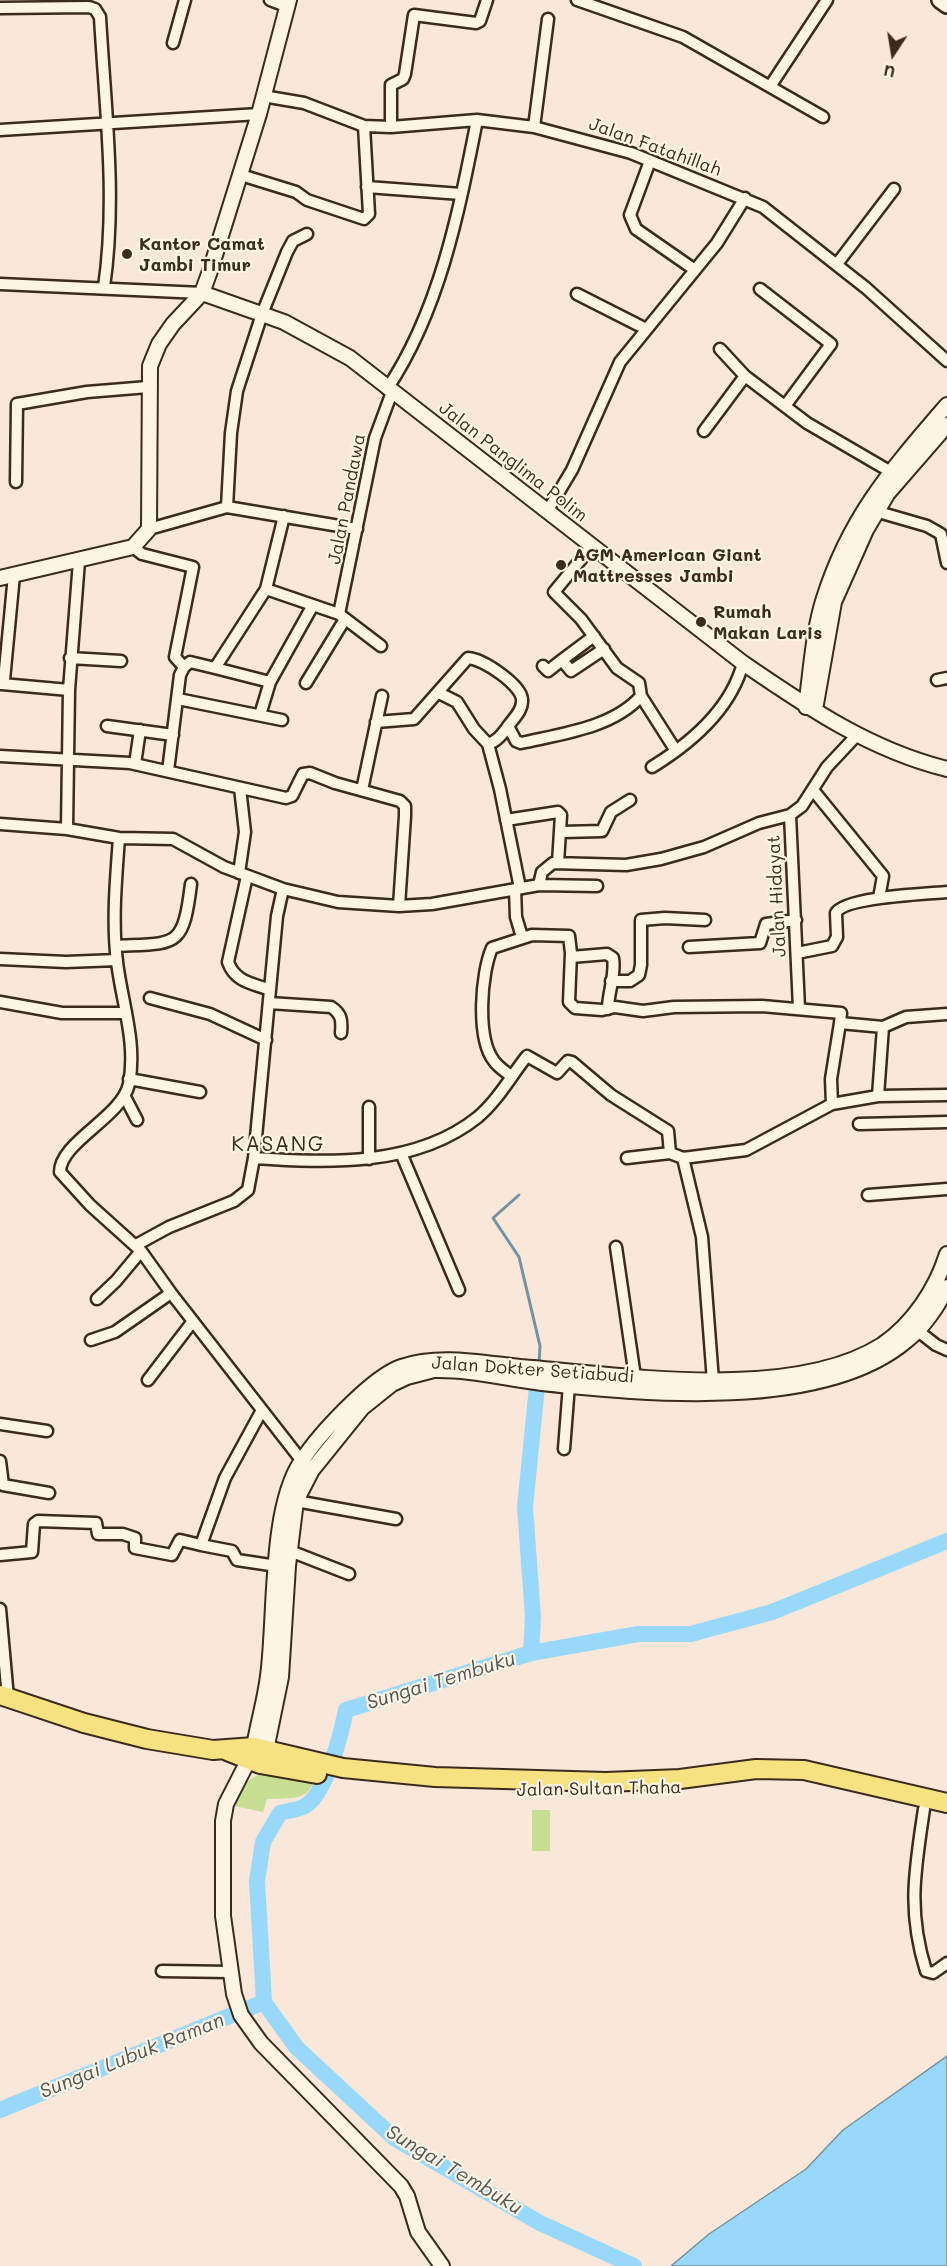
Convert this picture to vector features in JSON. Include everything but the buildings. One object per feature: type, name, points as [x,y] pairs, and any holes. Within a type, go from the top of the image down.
[{"type":"highway","points":[[4,1696],[84,1723],[147,1739],[257,1755]]},
{"type":"highway","name":"Jalan Sultan Thaha","points":[[257,1755],[343,1773],[435,1783],[606,1782],[650,1786],[723,1772],[781,1769],[826,1773],[924,1809],[947,1815]]},
{"type":"highway","name":"Jalan Sultan Thaha","points":[[885,1793],[947,1803]]},
{"type":"main road","points":[[940,0],[947,5]]},
{"type":"street","points":[[174,43],[185,0]]},
{"type":"street","points":[[149,529],[148,387],[150,366],[159,344],[173,324],[202,293],[241,175],[288,3],[270,0]]},
{"type":"street","points":[[391,127],[391,85],[403,79],[405,74],[414,15],[476,23],[480,21],[487,0]]},
{"type":"street","points":[[577,0],[683,37],[771,85],[823,117]]},
{"type":"street","points":[[771,85],[827,0]]},
{"type":"street","points":[[0,8],[82,4],[95,9],[100,17],[106,123],[109,251],[104,287]]},
{"type":"street","points":[[534,127],[548,19]]},
{"type":"street","name":"Jalan Fatahillah","points":[[263,96],[304,102],[324,108],[345,120],[364,126],[391,127],[477,120],[534,127],[579,136],[650,161],[763,207],[837,264],[947,362]]},
{"type":"street","points":[[0,130],[259,114]]},
{"type":"street","name":"Jalan Pandawa","points":[[306,683],[342,617],[375,438],[389,391],[437,283],[461,194],[477,120]]},
{"type":"street","points":[[241,175],[296,192],[307,200],[364,219],[369,214],[364,126]]},
{"type":"street","points":[[650,161],[630,215],[636,229],[695,270]]},
{"type":"street","points":[[367,187],[461,194]]},
{"type":"street","points":[[837,264],[894,189]]},
{"type":"street","points":[[548,510],[572,470],[620,362],[717,243],[745,198]]},
{"type":"street","points":[[227,507],[231,433],[237,391],[262,314],[293,240],[307,234]]},
{"type":"street","points":[[0,284],[202,293]]},
{"type":"street","points":[[760,289],[831,344],[785,406]]},
{"type":"street","name":"Jalan Panglima Polim","points":[[202,293],[284,322],[350,358],[389,391],[548,510],[743,663],[810,709],[856,736],[924,764],[947,769]]},
{"type":"street","points":[[578,294],[646,329]]},
{"type":"street","points":[[720,349],[745,376],[807,423],[891,472]]},
{"type":"street","points":[[704,431],[745,376]]},
{"type":"street","points":[[16,482],[17,404],[87,392],[148,387]]},
{"type":"street","points":[[849,552],[863,508],[947,405]]},
{"type":"street","points":[[810,709],[824,624],[824,599],[849,552],[875,511],[947,425]]},
{"type":"street","points":[[69,690],[1,684],[4,680],[7,576],[134,548],[149,529],[227,507],[357,529]]},
{"type":"street","points":[[875,511],[927,526],[941,534],[947,563]]},
{"type":"street","points":[[215,668],[266,589],[284,516]]},
{"type":"street","points":[[592,546],[554,592],[604,648],[617,668],[639,683],[641,696],[676,751]]},
{"type":"street","points":[[134,548],[142,554],[193,567],[175,657],[184,667]]},
{"type":"street","points":[[67,829],[70,658],[79,561]]},
{"type":"street","points":[[266,589],[342,617],[381,646]]},
{"type":"street","points":[[260,715],[270,682],[313,605]]},
{"type":"street","points":[[543,666],[548,671],[594,636]]},
{"type":"street","points":[[562,660],[571,671],[604,648]]},
{"type":"street","points":[[70,658],[121,661]]},
{"type":"street","points":[[376,722],[414,718],[432,697],[439,693],[462,662],[468,658],[476,658],[519,690],[522,705],[499,739],[488,744]]},
{"type":"street","points":[[168,771],[180,675],[184,667],[190,662],[270,682]]},
{"type":"street","points":[[652,767],[676,751],[719,710],[732,692],[743,663]]},
{"type":"street","points":[[439,693],[458,702],[474,729],[488,744],[506,820],[517,888],[516,917],[522,938]]},
{"type":"street","points":[[362,790],[382,696]]},
{"type":"street","points":[[508,726],[521,743],[601,722],[635,703],[641,696]]},
{"type":"street","points":[[178,699],[282,720]]},
{"type":"street","points":[[107,726],[173,735]]},
{"type":"street","points":[[135,764],[140,730]]},
{"type":"street","name":"Jalan Hidayat","points":[[799,1008],[796,920],[790,858],[790,815],[802,806],[827,767],[856,736]]},
{"type":"street","points":[[0,756],[135,764],[286,798],[292,796],[303,774],[310,773],[400,801],[405,806],[399,906]]},
{"type":"street","points":[[240,788],[245,832],[243,874],[228,962],[232,973],[237,978],[270,990]]},
{"type":"street","points":[[813,790],[883,876],[879,898]]},
{"type":"street","points":[[562,832],[602,831],[611,812],[630,800]]},
{"type":"street","points":[[506,820],[558,812],[561,815],[562,832],[558,863]]},
{"type":"street","points":[[539,885],[546,866],[558,863],[644,863],[704,847],[759,823],[790,815]]},
{"type":"street","points":[[0,824],[67,829],[119,838],[173,839],[224,867],[283,889],[338,902],[399,906],[432,904],[539,885],[597,886]]},
{"type":"street","points":[[119,838],[115,898],[116,946],[131,1040],[129,1079],[125,1097],[86,1133],[61,1164],[60,1172],[90,1205],[138,1248],[306,1466]]},
{"type":"street","points":[[116,946],[159,944],[176,939],[183,928],[191,884]]},
{"type":"street","points":[[97,1299],[116,1281],[138,1248],[245,1194],[250,1185],[277,916],[283,889]]},
{"type":"street","points":[[797,953],[832,946],[837,937],[836,913],[838,908],[879,898],[947,892]]},
{"type":"street","points":[[611,981],[630,981],[639,975],[640,920],[665,918],[705,920]]},
{"type":"street","points":[[689,947],[760,943],[766,924],[796,920]]},
{"type":"street","points":[[511,1076],[493,1060],[483,1021],[482,991],[492,948],[531,935],[569,936],[572,957],[570,1006],[580,1009],[643,1011],[674,1006],[762,1006],[841,1013],[831,1079],[832,1104]]},
{"type":"street","points":[[572,957],[609,956],[614,966],[608,1009]]},
{"type":"street","points":[[0,959],[66,962],[117,960]]},
{"type":"street","points":[[150,998],[210,1014],[266,1040]]},
{"type":"street","points":[[0,1002],[62,1013],[125,1013]]},
{"type":"street","points":[[269,1003],[331,1007],[339,1012],[342,1018],[341,1033]]},
{"type":"street","points":[[840,1023],[883,1027],[906,1017],[947,1014]]},
{"type":"street","points":[[878,1096],[883,1027]]},
{"type":"street","points":[[254,1158],[307,1161],[369,1159],[401,1153],[451,1133],[477,1118],[528,1056],[557,1073],[568,1061],[572,1062],[611,1095],[668,1131],[670,1153]]},
{"type":"street","points":[[129,1079],[200,1092]]},
{"type":"street","points":[[627,1158],[670,1153],[683,1158],[746,1150],[832,1104],[878,1096],[947,1095]]},
{"type":"street","points":[[125,1097],[137,1120]]},
{"type":"street","points":[[369,1107],[369,1159]]},
{"type":"street","points":[[859,1124],[947,1122]]},
{"type":"street","points":[[401,1153],[459,1290]]},
{"type":"street","points":[[683,1158],[702,1237],[713,1381]]},
{"type":"street","points":[[868,1195],[947,1189]]},
{"type":"street","points":[[616,1247],[635,1377]]},
{"type":"street","name":"Jalan Dokter Setiabudi","points":[[274,1676],[277,1566],[285,1504],[306,1466],[387,1373],[402,1366],[431,1366],[538,1375],[713,1381],[806,1372],[831,1366],[883,1344],[912,1326],[932,1290],[947,1254]]},
{"type":"street","name":"Jalan Dokter Setiabudi","points":[[538,1375],[569,1385],[656,1392],[724,1392],[774,1388],[817,1381],[855,1371],[891,1352],[947,1287]]},
{"type":"street","points":[[90,1340],[115,1332],[171,1293]]},
{"type":"street","points":[[148,1380],[193,1321]]},
{"type":"street","points":[[912,1326],[936,1346],[947,1350]]},
{"type":"street","points":[[564,1449],[569,1385]]},
{"type":"street","points":[[201,1545],[225,1478],[262,1410]]},
{"type":"street","points":[[0,1424],[47,1431]]},
{"type":"street","points":[[0,1461],[3,1485],[49,1493]]},
{"type":"street","name":"Jalan Dokter Setiabudi","points":[[306,1466],[296,1501],[274,1676],[257,1755],[229,1797],[223,1821],[223,1916],[234,1994],[241,2015],[261,2043],[401,2186],[407,2196],[418,2232],[442,2266]]},
{"type":"street","points":[[296,1501],[396,1519]]},
{"type":"street","points":[[0,1555],[33,1552],[34,1524],[38,1521],[96,1523],[98,1534],[123,1534],[135,1539],[135,1548],[172,1555],[180,1540],[232,1551],[237,1560],[277,1566]]},
{"type":"street","points":[[290,1551],[349,1575]]},
{"type":"street","points":[[0,1609],[4,1696]]},
{"type":"street","points":[[924,1809],[912,1888],[916,1939],[926,1971],[933,1973],[947,1964]]},
{"type":"street","points":[[162,1971],[231,1972]]},
{"type":"green space","points":[[266,1773],[314,1780],[307,1792],[302,1795],[267,1799],[263,1812],[234,1806],[245,1784],[254,1777]]},
{"type":"green space","points":[[532,1810],[550,1810],[550,1851],[532,1851]]},
{"type":"water","points":[[947,2056],[947,2266],[671,2266],[709,2234],[806,2169],[843,2130]]},
{"type":"waterway","points":[[519,1195],[493,1218],[519,1257],[540,1346],[539,1364]]},
{"type":"waterway","points":[[531,1653],[533,1617],[525,1507],[537,1387]]},
{"type":"waterway","name":"Sungai Tembuku","points":[[634,2266],[540,2223],[394,2138],[296,2047],[264,2002],[257,1881],[263,1842],[280,1813],[303,1807],[319,1791],[331,1763],[346,1710],[531,1653],[638,1634],[691,1634],[772,1612],[947,1541]]},
{"type":"waterway","name":"Sungai Lubuk Raman","points":[[0,2110],[264,2002]]},
{"type":"place","name":"Kantor Camat Jambi Timur","points":[[127,254]]},
{"type":"place","name":"AGM American Giant Mattresses Jambi","points":[[561,565]]},
{"type":"place","name":"Rumah Makan Laris","points":[[701,622]]},
{"type":"district","name":"KASANG","points":[[278,1145]]}]
